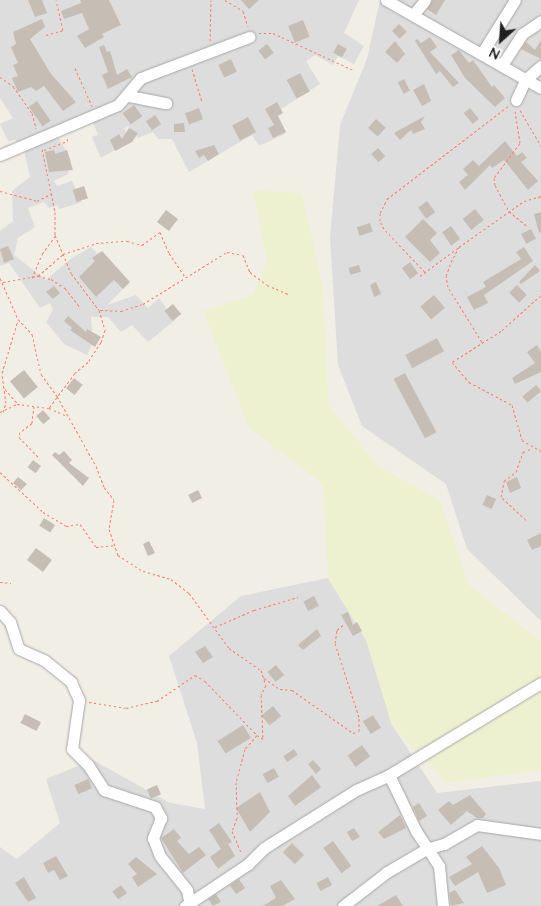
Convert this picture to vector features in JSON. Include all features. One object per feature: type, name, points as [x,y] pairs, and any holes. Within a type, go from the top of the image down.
[{"type":"street","points":[[386,0],[541,88]]},
{"type":"street","points":[[413,15],[424,0]]},
{"type":"street","points":[[482,53],[515,0]]},
{"type":"street","points":[[502,65],[522,34],[541,21]]},
{"type":"street","points":[[0,155],[90,116],[129,96],[142,78],[248,37]]},
{"type":"street","points":[[516,100],[526,79],[541,66]]},
{"type":"street","points":[[129,96],[166,103]]},
{"type":"street","points":[[0,611],[10,622],[19,649],[44,660],[71,682],[79,700],[72,749],[88,765],[104,790],[155,807],[161,818],[153,838],[160,856],[187,890],[188,905]]},
{"type":"street","points":[[188,905],[248,864],[264,848],[356,790],[389,775],[541,683]]},
{"type":"street","points":[[389,775],[426,848],[440,866],[443,906]]},
{"type":"street","points":[[342,906],[388,872],[426,848],[444,844],[477,825],[541,834]]},
{"type":"path","points":[[46,36],[63,30],[56,0]]},
{"type":"path","points":[[206,54],[210,42],[211,0]]},
{"type":"path","points":[[225,0],[243,11],[248,22],[248,37],[262,32],[273,33],[353,70]]},
{"type":"path","points":[[186,62],[194,72],[202,102]]},
{"type":"path","points":[[75,68],[92,102],[90,116]]},
{"type":"path","points":[[0,77],[13,86],[32,113],[40,138],[52,194],[55,235],[71,274],[99,310],[105,330],[101,342],[49,408]]},
{"type":"path","points":[[516,100],[541,146]]},
{"type":"path","points":[[516,100],[520,143],[494,178],[495,186],[509,211],[528,227]]},
{"type":"path","points":[[425,272],[380,221],[387,199],[516,100]]},
{"type":"path","points":[[0,191],[36,201],[52,194]]},
{"type":"path","points":[[420,276],[524,201],[541,196]]},
{"type":"path","points":[[2,282],[38,276],[63,254],[96,242],[127,241],[142,245],[160,232],[169,253],[186,278]]},
{"type":"path","points":[[32,278],[42,254],[55,235]]},
{"type":"path","points":[[459,247],[446,276],[448,287],[483,342]]},
{"type":"path","points":[[99,310],[121,311],[143,304],[227,252],[243,255],[250,272],[267,285],[288,294]]},
{"type":"path","points":[[38,276],[51,279],[65,288],[80,307]]},
{"type":"path","points":[[0,278],[18,319],[32,334],[40,374],[57,396],[96,466],[104,488],[114,500],[109,528],[117,545],[118,555],[143,571],[171,579],[189,593],[229,648],[261,670],[266,685],[261,695],[260,722],[263,739],[205,681],[195,675],[157,701],[126,708],[79,700]]},
{"type":"path","points":[[541,295],[483,342],[452,362],[469,382],[512,405],[522,440],[541,451]]},
{"type":"path","points":[[1,412],[4,388],[2,373],[18,319]]},
{"type":"path","points":[[4,388],[17,404]]},
{"type":"path","points":[[1,412],[17,404],[49,408],[67,416]]},
{"type":"path","points":[[34,406],[32,423],[20,432],[18,437],[40,459]]},
{"type":"path","points":[[526,520],[501,497],[504,481],[516,472],[523,452],[533,448]]},
{"type":"path","points":[[0,472],[43,512],[66,526],[80,524],[96,547],[117,545]]},
{"type":"path","points":[[0,582],[11,583]]},
{"type":"path","points":[[215,627],[254,610],[298,597]]},
{"type":"path","points":[[264,678],[280,689],[292,690],[353,733],[359,731],[359,717],[335,643],[337,630],[343,625]]},
{"type":"path","points":[[248,864],[232,831],[236,818],[236,782],[245,748],[257,735]]},
{"type":"shaded area","points":[[0,0],[359,0],[344,33],[364,46],[354,64],[338,56],[333,65],[315,55],[306,61],[320,84],[275,113],[285,134],[259,146],[252,135],[189,172],[172,139],[158,139],[153,132],[138,138],[128,126],[124,128],[129,136],[125,144],[101,158],[92,137],[98,135],[91,117],[56,133],[71,160],[68,174],[54,181],[57,186],[72,181],[82,202],[60,209],[57,205],[49,208],[44,202],[28,208],[35,227],[18,238],[14,255],[46,280],[72,258],[91,247],[127,285],[107,305],[136,295],[148,308],[159,298],[175,320],[148,342],[132,325],[121,332],[108,317],[91,317],[93,342],[87,355],[64,344],[46,322],[53,310],[50,303],[40,308],[9,263],[0,266],[0,231],[13,221],[12,191],[30,177],[24,150],[15,140],[8,141],[0,124],[13,118],[0,98]]},
{"type":"shaded area","points":[[380,0],[541,0],[541,621],[467,549],[446,484],[362,426],[338,365],[330,238],[340,125],[367,59]]},
{"type":"shaded area","points":[[328,578],[366,640],[392,725],[437,793],[541,781],[541,906],[0,906],[0,847],[17,859],[60,823],[46,779],[93,760],[170,803],[205,809],[197,743],[169,656],[241,596]]},
{"type":"green space","points":[[253,190],[302,193],[323,287],[328,404],[378,466],[440,500],[469,585],[541,641],[541,770],[446,783],[392,725],[366,640],[328,578],[323,484],[249,428],[203,311],[253,295],[267,262]]},
{"type":"building","points":[[28,0],[42,0],[47,13],[35,17]]},
{"type":"building","points":[[80,0],[109,0],[121,25],[102,34],[104,37],[85,48],[77,36],[89,29],[82,13],[64,19],[61,11],[81,3]]},
{"type":"building","points":[[241,0],[259,0],[249,9]]},
{"type":"building","points":[[432,0],[445,0],[436,15],[427,9]]},
{"type":"building","points":[[42,19],[45,27],[30,39],[51,74],[76,102],[63,111],[44,86],[36,91],[31,87],[18,92],[12,78],[18,76],[13,65],[18,63],[11,47],[16,44],[13,32]]},
{"type":"building","points":[[303,20],[310,37],[295,43],[288,26]]},
{"type":"building","points":[[399,24],[407,32],[400,39],[392,31]]},
{"type":"building","points":[[430,37],[437,47],[430,52],[459,83],[453,87],[440,71],[436,74],[415,41],[417,39],[421,43]]},
{"type":"building","points":[[541,40],[541,59],[521,49],[526,42],[535,50]]},
{"type":"building","points":[[395,41],[405,54],[397,63],[385,52]]},
{"type":"building","points":[[267,44],[274,53],[265,59],[258,51]]},
{"type":"building","points":[[338,44],[347,49],[342,58],[333,53]]},
{"type":"building","points":[[104,45],[107,52],[110,51],[117,75],[127,69],[132,77],[108,89],[102,75],[108,72],[99,47]]},
{"type":"building","points":[[459,50],[469,63],[473,60],[492,87],[494,85],[505,98],[495,107],[465,78],[451,55]]},
{"type":"building","points":[[231,59],[237,72],[224,78],[218,65]]},
{"type":"building","points":[[300,73],[310,92],[297,99],[287,80]]},
{"type":"building","points":[[404,79],[410,91],[404,94],[398,82]]},
{"type":"building","points":[[424,84],[431,101],[422,106],[413,90]]},
{"type":"building","points":[[37,101],[51,121],[43,126],[29,107]]},
{"type":"building","points":[[277,102],[283,113],[278,116],[286,132],[273,138],[268,128],[274,125],[265,109]]},
{"type":"building","points":[[134,105],[142,116],[131,125],[123,113]]},
{"type":"building","points":[[199,108],[203,119],[189,124],[185,113]]},
{"type":"building","points":[[470,108],[479,119],[473,124],[464,113]]},
{"type":"building","points":[[155,115],[161,124],[152,130],[146,121]]},
{"type":"building","points":[[425,116],[421,122],[425,129],[413,134],[411,130],[400,140],[394,133]]},
{"type":"building","points":[[248,117],[256,132],[240,140],[232,125]]},
{"type":"building","points":[[376,119],[386,128],[378,137],[368,128]]},
{"type":"building","points":[[184,123],[185,132],[174,132],[174,124]]},
{"type":"building","points":[[129,128],[138,133],[132,142],[115,151],[110,140],[119,134],[122,139]]},
{"type":"building","points":[[505,141],[517,156],[522,152],[527,158],[521,162],[538,181],[528,190],[504,160],[492,168],[490,165],[465,190],[459,182],[468,175],[463,169],[473,160],[479,166]]},
{"type":"building","points":[[214,145],[219,154],[208,161],[204,155],[199,158],[195,151]]},
{"type":"building","points":[[378,148],[385,156],[378,162],[371,154]]},
{"type":"building","points":[[54,150],[55,154],[67,150],[73,170],[49,172],[45,152]]},
{"type":"building","points":[[84,186],[88,198],[77,202],[73,190]]},
{"type":"building","points":[[427,201],[435,212],[426,219],[418,207]]},
{"type":"building","points":[[475,209],[484,220],[471,230],[463,219]]},
{"type":"building","points":[[166,210],[178,219],[169,231],[157,222]]},
{"type":"building","points":[[541,212],[541,232],[539,233],[534,214]]},
{"type":"building","points":[[423,219],[437,233],[430,240],[440,253],[430,262],[405,237]]},
{"type":"building","points":[[370,223],[373,232],[359,236],[357,227]]},
{"type":"building","points":[[451,226],[460,239],[451,245],[442,232]]},
{"type":"building","points":[[531,229],[536,239],[526,244],[521,234]]},
{"type":"building","points":[[8,246],[14,259],[4,263],[0,249]]},
{"type":"building","points":[[524,247],[533,261],[484,295],[488,303],[474,310],[467,297],[486,287],[483,282],[521,259],[516,252]]},
{"type":"building","points":[[102,251],[130,282],[123,289],[114,280],[96,297],[79,277],[95,261],[92,258]]},
{"type":"building","points":[[410,262],[418,273],[410,279],[402,268]]},
{"type":"building","points":[[359,265],[361,272],[350,275],[348,268]]},
{"type":"building","points":[[535,265],[540,271],[521,284],[519,282]]},
{"type":"building","points":[[376,282],[381,294],[374,297],[370,285]]},
{"type":"building","points":[[517,285],[527,295],[519,303],[509,293]]},
{"type":"building","points":[[54,286],[60,293],[53,299],[46,292]]},
{"type":"building","points":[[434,295],[445,308],[431,320],[420,307]]},
{"type":"building","points":[[173,304],[181,314],[173,321],[164,311]]},
{"type":"building","points":[[68,316],[86,332],[87,329],[101,337],[95,347],[70,330],[72,328],[64,321]]},
{"type":"building","points":[[437,338],[444,351],[412,368],[405,355]]},
{"type":"building","points":[[537,345],[541,352],[541,372],[515,384],[512,378],[535,363],[527,352]]},
{"type":"building","points":[[24,370],[38,387],[24,398],[10,381]]},
{"type":"building","points":[[405,373],[436,432],[425,438],[394,379]]},
{"type":"building","points":[[74,378],[83,385],[75,395],[66,388]]},
{"type":"building","points":[[536,385],[541,391],[527,403],[522,397]]},
{"type":"building","points":[[43,410],[50,418],[43,424],[36,416]]},
{"type":"building","points":[[64,451],[72,460],[69,463],[89,478],[83,486],[52,455],[55,452],[59,455]]},
{"type":"building","points":[[33,460],[41,466],[36,473],[28,467]]},
{"type":"building","points":[[18,477],[27,484],[21,490],[13,483]]},
{"type":"building","points":[[517,477],[521,488],[510,493],[506,482]]},
{"type":"building","points":[[198,490],[202,498],[192,503],[188,495]]},
{"type":"building","points":[[487,495],[496,499],[492,509],[483,505]]},
{"type":"building","points":[[44,518],[55,525],[50,533],[39,526]]},
{"type":"building","points":[[541,533],[541,546],[532,550],[527,540]]},
{"type":"building","points":[[149,541],[155,553],[148,556],[143,544]]},
{"type":"building","points":[[36,548],[52,560],[43,572],[27,560]]},
{"type":"building","points":[[314,596],[319,606],[308,611],[303,601]]},
{"type":"building","points":[[348,612],[353,625],[357,622],[362,631],[353,636],[341,615]]},
{"type":"building","points":[[317,629],[321,636],[303,650],[298,645]]},
{"type":"building","points":[[205,646],[213,657],[203,663],[195,652]]},
{"type":"building","points":[[276,665],[284,675],[276,682],[267,672]]},
{"type":"building","points":[[273,706],[281,716],[270,726],[261,715]]},
{"type":"building","points":[[25,714],[41,722],[36,731],[20,723]]},
{"type":"building","points":[[373,715],[381,728],[371,734],[363,721]]},
{"type":"building","points":[[243,725],[251,738],[226,754],[218,741]]},
{"type":"building","points":[[362,745],[370,756],[356,767],[347,756]]},
{"type":"building","points":[[294,749],[298,755],[287,762],[283,756]]},
{"type":"building","points":[[313,760],[321,769],[316,774],[308,764]]},
{"type":"building","points":[[274,768],[279,777],[267,783],[263,774]]},
{"type":"building","points":[[312,775],[321,787],[295,806],[288,796]]},
{"type":"building","points":[[88,779],[92,788],[78,794],[74,785]]},
{"type":"building","points":[[157,785],[161,794],[151,799],[147,789]]},
{"type":"building","points":[[260,792],[270,812],[250,832],[236,808]]},
{"type":"building","points":[[470,795],[486,814],[483,818],[477,818],[467,811],[451,825],[438,810],[449,801],[453,805]]},
{"type":"building","points":[[419,803],[427,816],[419,821],[413,807]]},
{"type":"building","points":[[400,815],[406,828],[384,839],[378,832]]},
{"type":"building","points":[[219,823],[232,842],[228,844],[235,856],[218,869],[210,857],[221,849],[209,830]]},
{"type":"building","points":[[354,828],[360,837],[352,841],[347,832]]},
{"type":"building","points":[[174,829],[181,838],[177,841],[189,854],[199,847],[206,855],[183,873],[161,838]]},
{"type":"building","points":[[333,841],[351,866],[342,873],[323,848]]},
{"type":"building","points":[[292,843],[304,855],[295,864],[283,852]]},
{"type":"building","points":[[482,846],[499,868],[506,885],[487,893],[478,872],[455,886],[449,877],[472,864],[466,857]]},
{"type":"building","points":[[56,856],[68,876],[60,880],[54,870],[48,873],[43,863]]},
{"type":"building","points":[[136,857],[157,874],[138,887],[132,877],[137,874],[128,864]]},
{"type":"building","points":[[24,877],[36,898],[28,902],[15,883]]},
{"type":"building","points":[[328,877],[332,885],[321,891],[316,883]]},
{"type":"building","points":[[239,879],[245,888],[236,894],[230,885]]},
{"type":"building","points":[[281,880],[295,899],[282,906],[263,906],[276,898],[270,886]]},
{"type":"building","points":[[121,885],[127,893],[118,900],[112,892]]},
{"type":"building","points":[[455,890],[464,903],[451,906],[449,893]]},
{"type":"building","points":[[216,894],[221,902],[213,906],[208,899]]},
{"type":"building","points":[[396,895],[403,906],[377,906]]}]
